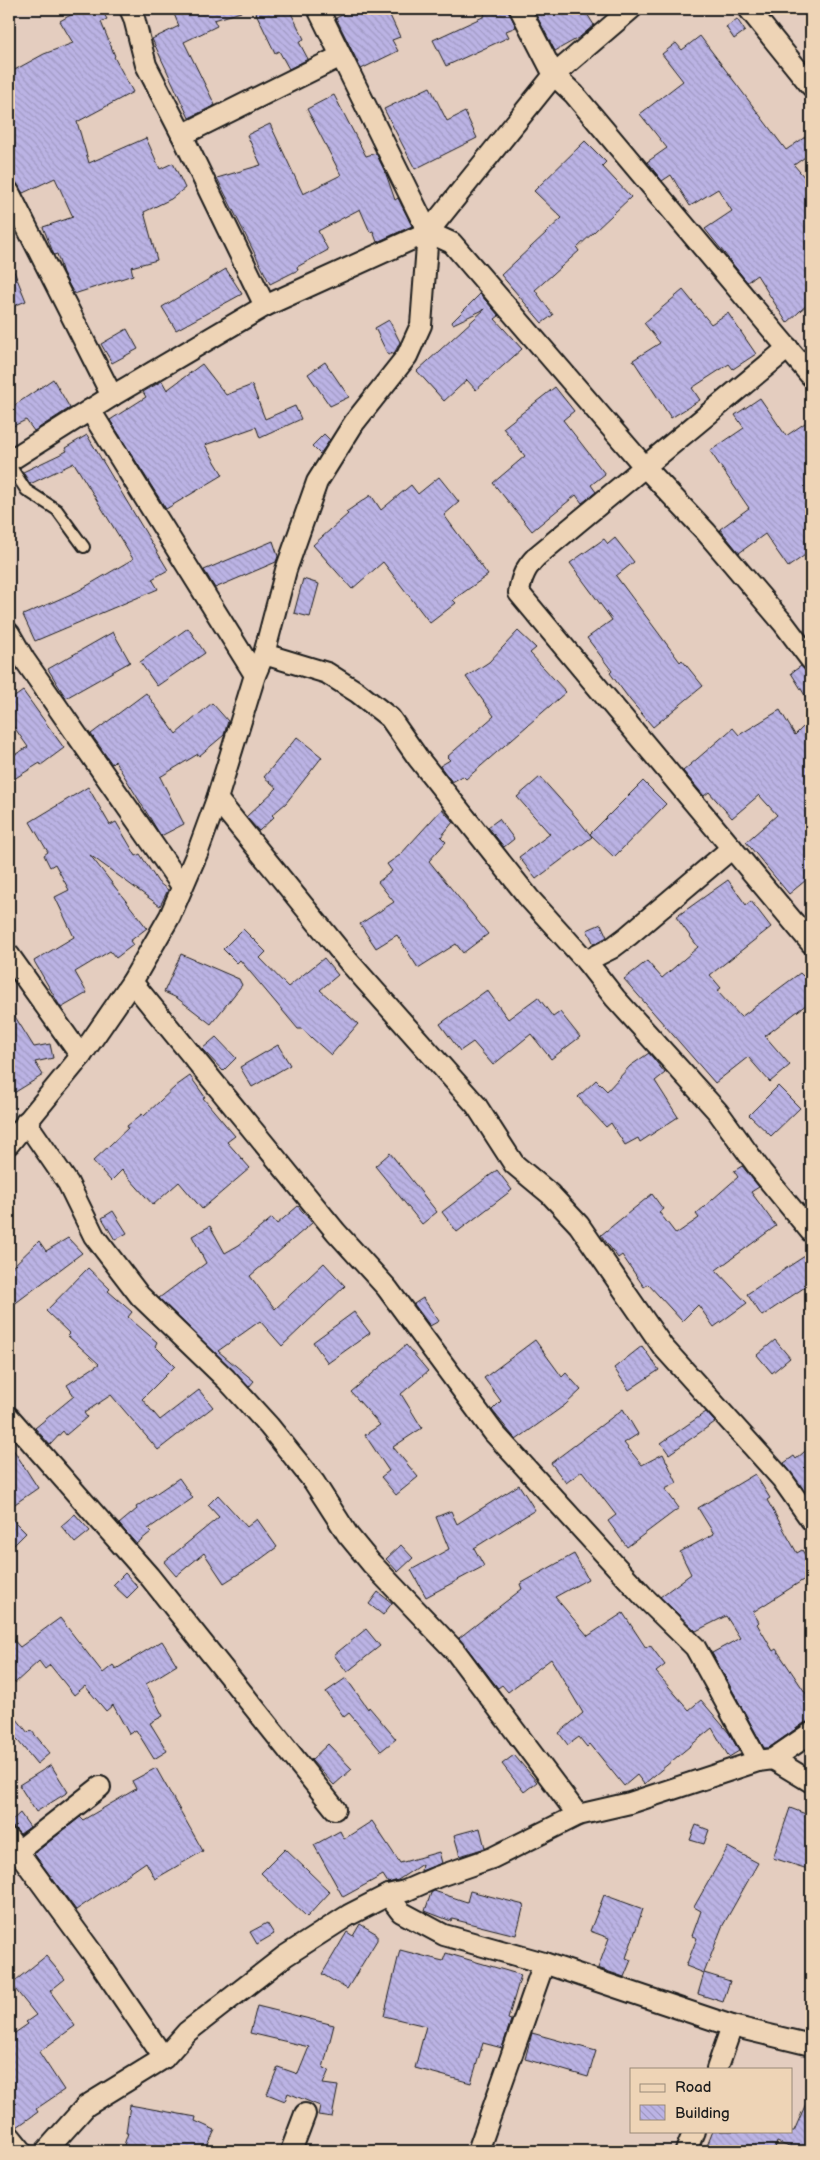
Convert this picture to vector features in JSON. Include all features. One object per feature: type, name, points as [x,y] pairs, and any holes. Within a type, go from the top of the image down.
[{"type":"street","points":[[130,9],[146,65],[265,306]]},
{"type":"street","points":[[9,1144],[80,1056],[132,982],[170,916],[217,799],[255,675],[264,654],[286,570],[317,482],[354,423],[407,356],[421,325],[428,232],[318,9]]},
{"type":"street","points":[[520,9],[554,75],[574,94],[811,376]]},
{"type":"street","points":[[9,462],[112,396],[265,306],[428,232],[554,75],[630,9]]},
{"type":"street","points":[[749,9],[811,86]]},
{"type":"street","points":[[182,135],[341,56]]},
{"type":"street","points":[[9,192],[112,396]]},
{"type":"street","points":[[428,232],[452,243],[644,466],[706,532],[784,624],[811,660]]},
{"type":"street","points":[[788,348],[644,466],[532,562],[526,568],[520,583],[519,593],[811,943]]},
{"type":"street","points":[[90,410],[255,675]]},
{"type":"street","points":[[9,633],[16,662],[182,886]]},
{"type":"street","points":[[264,654],[327,673],[357,692],[390,718],[418,758],[529,898],[586,961],[615,998],[718,1112],[761,1171],[811,1232]]},
{"type":"street","points":[[217,799],[349,962],[476,1105],[514,1164],[550,1194],[579,1225],[663,1347],[782,1479],[811,1520]]},
{"type":"street","points":[[586,961],[612,948],[628,936],[732,848]]},
{"type":"street","points":[[9,955],[80,1056]]},
{"type":"street","points":[[132,982],[336,1232],[387,1288],[494,1433],[644,1597],[695,1647],[765,1760],[811,1782]]},
{"type":"street","points":[[26,1122],[68,1183],[94,1236],[140,1296],[226,1379],[269,1426],[314,1482],[348,1535],[378,1570],[455,1651],[578,1815]]},
{"type":"street","points":[[9,1417],[149,1576],[336,1809]]},
{"type":"street","points":[[46,2151],[86,2106],[164,2058],[187,2032],[285,1956],[349,1914],[388,1895],[405,1891],[492,1858],[578,1815],[630,1803],[765,1760],[811,1733]]},
{"type":"street","points":[[100,1786],[13,1846],[96,1958],[164,2058]]},
{"type":"street","points":[[388,1895],[401,1912],[444,1935],[544,1964],[732,2026],[811,2045]]},
{"type":"street","points":[[478,2151],[544,1964]]},
{"type":"street","points":[[717,2068],[732,2026]]},
{"type":"street","points":[[291,2151],[305,2114]]},
{"type":"street","points":[[686,2151],[694,2132]]},
{"type":"street","points":[[9,2136],[22,2151]]},
{"type":"lane","points":[[9,462],[26,490],[57,510],[84,547]]},
{"type":"building","points":[[81,9],[101,9],[107,19],[101,22],[114,57],[133,92],[77,122],[89,163],[146,138],[160,169],[173,163],[185,188],[171,199],[144,212],[157,260],[131,267],[133,275],[74,294],[63,273],[57,254],[54,255],[43,227],[73,217],[55,178],[23,193],[9,170],[9,73],[44,54],[73,43],[60,21]]},
{"type":"building","points":[[172,9],[241,9],[241,12],[214,20],[217,26],[184,42],[215,105],[189,118],[152,39],[179,26]]},
{"type":"building","points":[[254,9],[289,9],[304,39],[299,42],[308,59],[289,69],[279,51],[275,53]]},
{"type":"building","points":[[354,9],[387,9],[400,37],[392,40],[398,51],[361,69],[336,18]]},
{"type":"building","points":[[482,9],[508,9],[516,27],[506,31],[509,37],[446,66],[433,40],[485,16]]},
{"type":"building","points":[[533,9],[584,9],[594,25],[580,37],[555,51]]},
{"type":"building","points":[[737,19],[745,31],[734,39],[726,27]]},
{"type":"building","points":[[700,36],[786,150],[811,133],[811,153],[794,165],[811,185],[811,301],[787,323],[757,275],[747,282],[705,229],[732,211],[718,189],[690,206],[671,175],[662,181],[647,162],[667,148],[640,114],[683,81],[662,54],[676,43],[682,50]]},
{"type":"building","points":[[430,87],[447,121],[465,112],[477,138],[415,169],[384,109]]},
{"type":"building","points":[[334,95],[366,156],[376,153],[395,200],[398,198],[412,226],[377,242],[373,231],[370,232],[360,209],[318,231],[328,250],[297,267],[298,270],[270,284],[217,178],[261,165],[247,135],[270,124],[303,194],[341,175],[307,109]]},
{"type":"building","points":[[585,141],[606,162],[602,166],[631,197],[577,248],[579,251],[535,290],[553,315],[542,323],[501,275],[562,218],[534,191]]},
{"type":"building","points":[[9,259],[26,301],[9,308]]},
{"type":"building","points":[[226,269],[242,294],[176,330],[162,307]]},
{"type":"building","points":[[683,290],[711,324],[728,313],[756,354],[733,369],[729,364],[692,388],[700,400],[671,418],[633,360],[660,343],[644,323]]},
{"type":"building","points":[[480,294],[499,316],[495,319],[522,349],[476,390],[467,380],[444,401],[417,371],[485,309],[453,324],[452,322]]},
{"type":"building","points":[[389,320],[400,342],[395,352],[388,355],[375,328]]},
{"type":"building","points":[[127,329],[138,349],[112,363],[101,344]]},
{"type":"building","points":[[325,362],[349,397],[330,406],[308,374]]},
{"type":"building","points":[[202,364],[226,395],[252,385],[265,419],[295,406],[301,419],[260,438],[256,427],[205,445],[223,475],[166,509],[110,420],[146,397],[143,392],[162,381],[167,390]]},
{"type":"building","points":[[53,379],[70,408],[34,431],[26,420],[9,428],[9,409]]},
{"type":"building","points":[[555,387],[574,411],[563,420],[605,474],[591,485],[596,492],[582,503],[576,495],[532,531],[493,483],[525,456],[503,428]]},
{"type":"building","points":[[760,398],[786,436],[811,419],[811,551],[788,567],[765,534],[739,553],[720,529],[749,508],[710,451],[744,428],[735,415]]},
{"type":"building","points":[[324,434],[330,440],[320,454],[312,446]]},
{"type":"building","points":[[87,435],[168,570],[152,579],[158,589],[35,641],[23,615],[78,591],[133,559],[74,463],[30,484],[23,472],[67,451],[65,448]]},
{"type":"building","points":[[439,477],[459,502],[444,515],[488,575],[453,600],[456,603],[430,623],[383,562],[352,589],[313,545],[348,514],[346,512],[371,495],[381,510],[411,485],[418,494]]},
{"type":"building","points":[[615,538],[634,562],[616,576],[680,662],[682,660],[703,686],[653,727],[630,700],[610,673],[612,671],[587,638],[612,620],[570,563],[604,539],[608,544]]},
{"type":"building","points":[[273,541],[278,556],[276,562],[215,588],[204,570]]},
{"type":"building","points":[[303,579],[319,584],[310,617],[294,613]]},
{"type":"building","points":[[188,628],[205,653],[157,686],[140,662]]},
{"type":"building","points":[[518,631],[536,648],[530,653],[566,692],[466,779],[463,776],[452,782],[440,766],[450,760],[447,757],[494,716],[466,677],[489,662]]},
{"type":"building","points":[[113,632],[130,662],[66,698],[48,669]]},
{"type":"building","points":[[801,666],[811,677],[811,705],[791,673]]},
{"type":"building","points":[[23,691],[64,748],[41,765],[40,763],[9,782],[9,758],[28,747],[9,720],[9,701]]},
{"type":"building","points":[[146,693],[176,734],[212,703],[228,721],[224,735],[199,756],[198,754],[160,777],[184,824],[161,836],[115,761],[112,764],[91,734]]},
{"type":"building","points":[[780,710],[795,735],[811,719],[811,876],[789,894],[746,842],[777,815],[759,795],[732,818],[709,792],[704,796],[683,771],[733,728],[739,735]]},
{"type":"building","points":[[297,737],[322,757],[286,803],[272,815],[274,817],[259,831],[246,817],[277,788],[264,777]]},
{"type":"building","points":[[540,777],[592,837],[536,879],[519,857],[550,834],[517,797]]},
{"type":"building","points":[[643,781],[666,804],[614,857],[590,834]]},
{"type":"building","points":[[88,787],[110,825],[116,822],[136,856],[140,854],[158,882],[168,890],[160,906],[90,855],[147,928],[130,941],[133,945],[116,958],[110,951],[75,972],[87,993],[61,1008],[34,961],[74,937],[55,897],[69,890],[55,864],[50,867],[44,855],[48,852],[30,822]]},
{"type":"building","points":[[442,809],[453,822],[441,837],[446,842],[429,861],[488,934],[463,953],[456,944],[418,968],[397,935],[376,948],[360,924],[394,902],[378,882],[392,871],[387,864],[400,855]]},
{"type":"building","points":[[499,819],[514,839],[504,847],[488,827]]},
{"type":"building","points":[[728,880],[746,905],[751,901],[771,927],[710,975],[721,988],[717,991],[741,1017],[800,973],[803,976],[811,970],[811,1001],[765,1036],[790,1065],[770,1082],[748,1057],[715,1083],[624,979],[647,961],[662,978],[698,947],[676,917]]},
{"type":"building","points":[[601,924],[607,937],[594,944],[587,930]]},
{"type":"building","points":[[243,929],[266,952],[260,958],[288,987],[324,958],[338,975],[320,990],[358,1024],[331,1055],[302,1029],[298,1029],[240,960],[237,963],[223,949]]},
{"type":"building","points":[[181,954],[239,979],[242,985],[211,1024],[177,998],[164,992]]},
{"type":"building","points":[[487,990],[508,1019],[538,997],[553,1017],[560,1012],[580,1037],[551,1059],[531,1034],[493,1065],[473,1042],[460,1051],[440,1024]]},
{"type":"building","points":[[9,1007],[34,1047],[50,1044],[53,1058],[35,1062],[43,1075],[9,1096]]},
{"type":"building","points":[[216,1037],[236,1058],[223,1071],[202,1049]]},
{"type":"building","points":[[278,1045],[290,1065],[252,1087],[240,1067]]},
{"type":"building","points":[[649,1053],[665,1073],[655,1081],[678,1117],[640,1142],[638,1138],[625,1145],[611,1123],[606,1127],[578,1097],[596,1080],[607,1091],[630,1066]]},
{"type":"building","points":[[190,1076],[205,1097],[203,1098],[235,1136],[227,1142],[250,1168],[202,1209],[179,1182],[153,1205],[122,1170],[111,1181],[93,1161],[128,1128],[127,1126],[142,1114],[144,1116],[176,1086]]},
{"type":"building","points":[[778,1086],[800,1108],[771,1136],[749,1115]]},
{"type":"building","points":[[390,1153],[437,1212],[422,1224],[375,1166]]},
{"type":"building","points":[[742,1166],[759,1187],[751,1192],[776,1226],[716,1270],[747,1303],[714,1327],[698,1305],[682,1321],[648,1284],[644,1287],[622,1255],[618,1258],[601,1235],[652,1194],[663,1209],[659,1212],[676,1234],[699,1218],[696,1214],[738,1177],[734,1171]]},
{"type":"building","points":[[497,1170],[512,1190],[457,1232],[442,1212]]},
{"type":"building","points":[[298,1206],[312,1223],[250,1276],[275,1309],[324,1263],[345,1286],[282,1346],[260,1321],[218,1351],[254,1381],[249,1387],[159,1298],[206,1263],[192,1236],[210,1226],[225,1253],[239,1245],[272,1218],[277,1224]]},
{"type":"building","points":[[113,1211],[127,1233],[115,1240],[102,1218]]},
{"type":"building","points":[[68,1238],[82,1253],[9,1308],[9,1270],[39,1241],[46,1251]]},
{"type":"building","points":[[811,1252],[811,1283],[762,1316],[747,1294]]},
{"type":"building","points":[[88,1268],[110,1289],[108,1291],[132,1312],[128,1317],[157,1342],[155,1346],[175,1366],[142,1399],[160,1420],[199,1390],[213,1407],[158,1450],[111,1395],[84,1413],[87,1417],[66,1435],[63,1431],[50,1445],[35,1428],[74,1396],[67,1385],[99,1364],[68,1336],[70,1334],[46,1311]]},
{"type":"building","points":[[423,1298],[439,1321],[430,1326],[414,1304]]},
{"type":"building","points":[[354,1312],[370,1333],[328,1363],[313,1342]]},
{"type":"building","points":[[535,1340],[562,1377],[566,1373],[581,1390],[565,1405],[516,1440],[492,1410],[501,1401],[484,1378]]},
{"type":"building","points":[[775,1340],[790,1358],[772,1373],[757,1355]]},
{"type":"building","points":[[406,1345],[428,1371],[401,1394],[422,1428],[393,1447],[418,1477],[396,1495],[381,1477],[389,1471],[365,1435],[380,1425],[351,1392]]},
{"type":"building","points":[[642,1346],[659,1370],[629,1390],[614,1368]]},
{"type":"building","points":[[623,1409],[638,1434],[624,1443],[642,1465],[663,1454],[677,1483],[665,1489],[679,1508],[627,1547],[608,1521],[616,1515],[582,1471],[566,1483],[551,1463]]},
{"type":"building","points":[[706,1412],[715,1422],[669,1454],[661,1443]]},
{"type":"building","points":[[9,1443],[38,1488],[9,1508]]},
{"type":"building","points":[[811,1446],[811,1500],[784,1463],[794,1456],[796,1459]]},
{"type":"building","points":[[755,1474],[770,1498],[767,1500],[797,1553],[802,1550],[811,1564],[811,1575],[753,1612],[759,1622],[757,1624],[773,1651],[776,1649],[811,1701],[811,1721],[804,1723],[769,1748],[764,1748],[712,1653],[740,1638],[726,1616],[696,1631],[660,1597],[691,1574],[680,1552],[714,1534],[698,1508]]},
{"type":"building","points":[[179,1478],[193,1498],[148,1529],[151,1532],[136,1544],[119,1524],[137,1509],[136,1507]]},
{"type":"building","points":[[519,1485],[535,1510],[474,1548],[484,1566],[426,1597],[411,1570],[449,1549],[436,1517],[451,1511],[457,1524]]},
{"type":"building","points":[[218,1495],[247,1527],[257,1519],[277,1547],[224,1583],[204,1553],[176,1576],[164,1562],[219,1517],[208,1505]]},
{"type":"building","points":[[75,1514],[90,1531],[75,1543],[61,1526]]},
{"type":"building","points":[[9,1516],[26,1533],[9,1550]]},
{"type":"building","points":[[401,1545],[413,1558],[398,1572],[386,1559]]},
{"type":"building","points":[[574,1554],[588,1579],[555,1597],[588,1636],[623,1613],[646,1648],[650,1645],[665,1665],[656,1672],[689,1710],[701,1700],[729,1733],[739,1751],[729,1757],[712,1728],[644,1784],[637,1775],[624,1786],[590,1744],[587,1747],[579,1737],[568,1745],[559,1733],[583,1713],[551,1659],[508,1692],[502,1685],[498,1688],[459,1638],[522,1589],[520,1584]]},
{"type":"building","points":[[125,1573],[138,1587],[127,1598],[113,1585]]},
{"type":"building","points":[[378,1592],[392,1603],[383,1615],[369,1604]]},
{"type":"building","points":[[60,1618],[103,1673],[113,1665],[116,1669],[162,1641],[177,1665],[146,1684],[163,1716],[150,1723],[167,1751],[154,1759],[136,1730],[129,1734],[113,1705],[106,1711],[85,1686],[74,1695],[50,1665],[45,1669],[39,1661],[15,1683],[9,1676],[9,1635],[20,1647]]},
{"type":"building","points":[[366,1629],[380,1646],[347,1672],[334,1655]]},
{"type":"building","points":[[346,1678],[368,1709],[369,1707],[396,1739],[381,1751],[349,1713],[344,1717],[326,1692]]},
{"type":"building","points":[[9,1709],[28,1733],[31,1730],[50,1753],[37,1764],[9,1730]]},
{"type":"building","points":[[328,1744],[352,1769],[334,1785],[311,1760]]},
{"type":"building","points":[[514,1755],[537,1782],[524,1792],[502,1764]]},
{"type":"building","points":[[51,1765],[68,1792],[36,1812],[19,1785]]},
{"type":"building","points":[[156,1768],[203,1851],[155,1879],[146,1862],[76,1910],[34,1854],[80,1817],[83,1820],[136,1789],[132,1781]]},
{"type":"building","points":[[790,1808],[811,1816],[811,1870],[773,1858]]},
{"type":"building","points":[[20,1813],[30,1827],[20,1834],[9,1823]]},
{"type":"building","points":[[372,1821],[400,1863],[439,1852],[442,1863],[421,1871],[422,1864],[398,1880],[388,1883],[383,1875],[343,1897],[314,1845],[340,1831],[344,1839]]},
{"type":"building","points":[[696,1825],[709,1830],[704,1844],[690,1840]]},
{"type":"building","points":[[480,1828],[485,1848],[460,1856],[454,1835]]},
{"type":"building","points":[[728,1847],[758,1863],[722,1927],[704,1973],[686,1966],[697,1938],[692,1936],[701,1911],[694,1907]]},
{"type":"building","points":[[285,1849],[330,1892],[307,1917],[261,1873]]},
{"type":"building","points":[[434,1891],[467,1902],[470,1891],[524,1905],[516,1935],[452,1919],[451,1921],[425,1911],[431,1893]]},
{"type":"building","points":[[604,1895],[643,1909],[626,1958],[631,1960],[624,1977],[598,1968],[609,1938],[590,1931]]},
{"type":"building","points":[[267,1923],[274,1934],[257,1944],[250,1932]]},
{"type":"building","points":[[360,1924],[377,1934],[377,1940],[347,1989],[322,1974],[347,1932],[353,1936]]},
{"type":"building","points":[[400,1950],[443,1961],[446,1953],[521,1975],[508,2019],[511,2020],[502,2048],[483,2043],[471,2083],[415,2068],[426,2026],[384,2016]]},
{"type":"building","points":[[46,1956],[65,1979],[50,1991],[75,2026],[39,2052],[64,2090],[36,2109],[38,2112],[17,2127],[9,2123],[9,2037],[28,2024],[26,2022],[36,2015],[11,1984]]},
{"type":"building","points":[[704,1973],[730,1981],[723,2002],[698,1994]]},
{"type":"building","points":[[257,2006],[334,2025],[323,2068],[329,2070],[323,2084],[338,2086],[332,2117],[318,2115],[320,2106],[288,2093],[285,2101],[267,2094],[278,2067],[298,2074],[309,2047],[250,2033]]},
{"type":"building","points":[[532,2033],[596,2051],[588,2077],[525,2059]]},
{"type":"building","points":[[811,2092],[811,2151],[799,2151],[777,2142],[774,2151],[705,2151],[713,2132],[794,2131]]},
{"type":"building","points":[[130,2105],[196,2117],[195,2121],[215,2130],[205,2151],[122,2151],[128,2133],[126,2133]]}]
